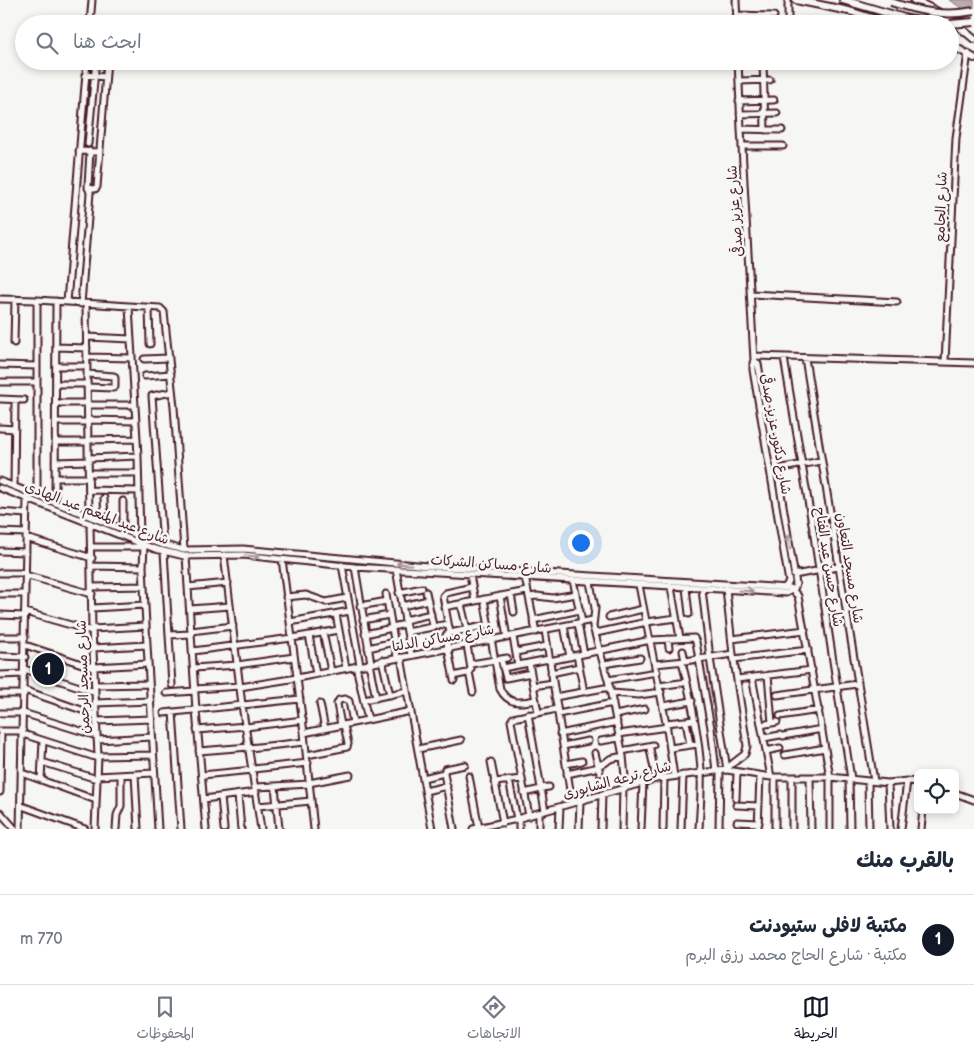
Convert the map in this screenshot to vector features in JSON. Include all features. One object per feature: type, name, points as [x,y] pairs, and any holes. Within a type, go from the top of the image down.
[{"type":"main road","points":[[796,0],[862,15]]},
{"type":"main road","points":[[843,0],[896,15]]},
{"type":"main road","points":[[914,0],[944,15]]},
{"type":"main road","points":[[888,1],[920,11],[934,13],[950,14],[974,11]]},
{"type":"main road","points":[[959,23],[974,22]]},
{"type":"main road","points":[[959,27],[974,39]]},
{"type":"main road","points":[[959,49],[971,55]]},
{"type":"street","points":[[91,15],[92,0]]},
{"type":"street","points":[[736,0],[737,15]]},
{"type":"street","points":[[788,0],[788,15]]},
{"type":"street","name":"شارع الجامع","points":[[944,362],[956,138],[971,55]]},
{"type":"street","points":[[67,302],[85,70]]},
{"type":"street","points":[[88,144],[95,70]]},
{"type":"street","points":[[88,188],[95,189],[97,187],[106,70]]},
{"type":"street","name":"شارع عزيز صدقى","points":[[738,70],[754,358]]},
{"type":"street","points":[[763,70],[765,130]]},
{"type":"street","points":[[85,75],[105,77]]},
{"type":"street","points":[[739,81],[770,80]]},
{"type":"street","points":[[84,94],[92,95]]},
{"type":"street","points":[[740,101],[774,100]]},
{"type":"street","points":[[740,114],[777,113]]},
{"type":"street","points":[[91,114],[103,114]]},
{"type":"street","points":[[741,129],[782,130]]},
{"type":"street","points":[[742,146],[783,146]]},
{"type":"street","points":[[79,150],[100,152]]},
{"type":"street","points":[[89,516],[87,348],[84,304],[90,193],[88,188],[90,151]]},
{"type":"street","points":[[751,294],[897,302]]},
{"type":"street","points":[[0,299],[160,308],[165,314],[184,550]]},
{"type":"street","points":[[14,343],[15,299]]},
{"type":"street","points":[[36,300],[37,496]]},
{"type":"street","points":[[55,503],[56,301]]},
{"type":"street","points":[[129,307],[138,456],[140,537]]},
{"type":"street","points":[[149,308],[150,344]]},
{"type":"street","points":[[86,337],[131,338]]},
{"type":"street","points":[[56,347],[87,348]]},
{"type":"street","points":[[87,357],[132,358]]},
{"type":"street","points":[[144,360],[169,358]]},
{"type":"street","points":[[754,358],[974,363]]},
{"type":"street","name":"شارع دكتور عزيز صدقى","points":[[754,358],[758,364],[778,469],[796,584],[793,590],[798,596],[805,630],[830,777],[830,829]]},
{"type":"street","name":"شارع دكتور عزيز صدقى","points":[[754,358],[752,363],[753,370],[789,582],[785,587]]},
{"type":"street","name":"شارع حسن عبد الفتاح","points":[[784,358],[850,779],[850,829]]},
{"type":"street","name":"شارع مسجد التعاون","points":[[805,358],[871,781],[869,829]]},
{"type":"street","points":[[0,365],[37,366]]},
{"type":"street","points":[[56,366],[87,366]]},
{"type":"street","points":[[56,384],[113,388],[115,386],[114,376],[87,374]]},
{"type":"street","points":[[145,376],[171,374]]},
{"type":"street","points":[[0,382],[37,382]]},
{"type":"street","points":[[147,395],[172,392]]},
{"type":"street","points":[[154,394],[152,397],[163,546]]},
{"type":"street","points":[[0,399],[24,400]]},
{"type":"street","points":[[14,487],[15,400]]},
{"type":"street","points":[[56,403],[135,405]]},
{"type":"street","points":[[56,422],[136,421]]},
{"type":"street","points":[[0,428],[14,429]]},
{"type":"street","points":[[56,442],[137,439]]},
{"type":"street","points":[[55,462],[138,456]]},
{"type":"street","points":[[778,469],[821,461]]},
{"type":"street","points":[[55,478],[138,473]]},
{"type":"street","name":"شارع عبد المنعم عبد الهادى","points":[[0,481],[163,546],[184,550]]},
{"type":"street","name":"شارع عبد المنعم عبد الهادى","points":[[0,488],[27,497],[144,546],[186,556]]},
{"type":"street","points":[[89,490],[139,491]]},
{"type":"street","points":[[20,829],[22,806],[27,497]]},
{"type":"street","points":[[104,498],[105,523]]},
{"type":"street","points":[[123,501],[123,530]]},
{"type":"street","points":[[104,506],[112,507]]},
{"type":"street","points":[[0,512],[26,514]]},
{"type":"street","name":"شارع مسجد الرحمن","points":[[90,523],[92,630],[98,757],[94,829]]},
{"type":"street","points":[[0,532],[26,536],[92,558]]},
{"type":"street","points":[[91,547],[144,546],[143,567],[158,829]]},
{"type":"street","name":"شارع مساكن الشركات","points":[[184,550],[243,549],[470,574],[590,582],[784,594],[793,590]]},
{"type":"street","points":[[0,551],[26,552]]},
{"type":"street","points":[[164,552],[172,685]]},
{"type":"street","points":[[224,555],[242,705],[261,829]]},
{"type":"street","name":"شارع مساكن الشركات","points":[[186,556],[243,555],[396,569],[785,587]]},
{"type":"street","points":[[186,556],[197,730],[206,829]]},
{"type":"street","points":[[282,559],[308,763],[314,829]]},
{"type":"street","points":[[342,565],[368,720]]},
{"type":"street","points":[[92,566],[143,567]]},
{"type":"street","points":[[355,566],[376,698]]},
{"type":"street","points":[[794,575],[838,567]]},
{"type":"street","points":[[396,569],[412,655]]},
{"type":"street","points":[[0,573],[26,574],[92,590],[144,586]]},
{"type":"street","points":[[470,574],[475,601]]},
{"type":"street","points":[[524,577],[536,632]]},
{"type":"street","points":[[573,580],[580,610],[584,654]]},
{"type":"street","points":[[188,587],[228,582]]},
{"type":"street","points":[[590,582],[595,608],[593,620],[613,703],[622,754],[625,788],[622,829]]},
{"type":"street","points":[[726,583],[747,751],[727,769]]},
{"type":"street","points":[[639,585],[667,725],[674,776]]},
{"type":"street","points":[[450,633],[443,596],[444,594],[472,587]]},
{"type":"street","points":[[670,587],[680,638]]},
{"type":"street","points":[[785,587],[793,590]]},
{"type":"street","points":[[686,588],[689,614]]},
{"type":"street","points":[[702,589],[710,658],[727,769]]},
{"type":"street","points":[[399,593],[424,590],[433,626]]},
{"type":"street","points":[[0,594],[25,594]]},
{"type":"street","points":[[386,594],[394,642],[411,711],[432,829]]},
{"type":"street","points":[[444,607],[511,594],[528,594],[553,598],[576,594]]},
{"type":"street","points":[[511,594],[514,612]]},
{"type":"street","points":[[286,597],[306,595],[326,602],[347,598]]},
{"type":"street","points":[[498,597],[508,638],[516,652],[518,665]]},
{"type":"street","points":[[402,606],[428,600]]},
{"type":"street","points":[[484,600],[500,689],[507,699],[520,703],[536,700]]},
{"type":"street","points":[[360,606],[387,601]]},
{"type":"street","points":[[461,604],[467,629]]},
{"type":"street","points":[[92,608],[145,605]]},
{"type":"street","points":[[190,609],[230,606]]},
{"type":"street","points":[[609,617],[643,609]]},
{"type":"street","points":[[533,620],[580,610]]},
{"type":"street","points":[[290,622],[350,611]]},
{"type":"street","points":[[0,615],[25,614],[92,630],[146,626]]},
{"type":"street","points":[[336,614],[346,668]]},
{"type":"street","points":[[365,634],[431,614]]},
{"type":"street","points":[[363,620],[389,615]]},
{"type":"street","points":[[596,633],[646,622],[676,618]]},
{"type":"street","name":"شارع مساكن الدلتا","points":[[166,693],[297,678],[593,620]]},
{"type":"street","points":[[407,632],[448,624]]},
{"type":"street","points":[[469,672],[454,678],[446,636],[450,633],[488,624]]},
{"type":"street","points":[[169,635],[233,626]]},
{"type":"street","points":[[564,626],[570,657]]},
{"type":"street","points":[[193,650],[235,646],[338,630]]},
{"type":"street","points":[[545,630],[572,803]]},
{"type":"street","points":[[732,638],[805,630]]},
{"type":"street","points":[[323,632],[331,671]]},
{"type":"street","points":[[309,635],[316,674]]},
{"type":"street","points":[[0,637],[25,637]]},
{"type":"street","points":[[503,668],[570,657],[651,640],[694,638],[718,771],[719,829]]},
{"type":"street","points":[[668,639],[669,648]]},
{"type":"street","points":[[368,648],[394,642]]},
{"type":"street","points":[[25,645],[94,667],[148,664]]},
{"type":"street","points":[[93,648],[147,645]]},
{"type":"street","points":[[467,645],[471,664],[469,672],[473,692]]},
{"type":"street","points":[[516,652],[547,646]]},
{"type":"street","points":[[655,664],[808,650]]},
{"type":"street","points":[[683,651],[687,682],[692,701],[701,773],[699,829]]},
{"type":"street","points":[[577,655],[584,692]]},
{"type":"street","points":[[0,656],[24,657]]},
{"type":"street","points":[[194,668],[238,665],[294,657]]},
{"type":"street","points":[[471,664],[504,658],[503,668],[506,678],[531,673]]},
{"type":"street","points":[[604,664],[640,658]]},
{"type":"street","points":[[382,660],[390,695]]},
{"type":"street","points":[[529,663],[538,712]]},
{"type":"street","points":[[551,673],[580,667]]},
{"type":"street","points":[[737,679],[812,670]]},
{"type":"street","points":[[0,675],[24,672],[95,692]]},
{"type":"street","points":[[608,680],[657,672]]},
{"type":"street","points":[[761,725],[775,722],[770,704],[768,675]]},
{"type":"street","points":[[752,677],[773,777],[775,829]]},
{"type":"street","points":[[555,698],[584,692],[610,690],[639,695],[687,682]]},
{"type":"street","points":[[534,686],[553,683]]},
{"type":"street","points":[[94,686],[149,684]]},
{"type":"street","points":[[777,695],[857,684]]},
{"type":"street","points":[[364,700],[407,691]]},
{"type":"street","points":[[0,694],[24,692],[96,715]]},
{"type":"street","points":[[164,713],[300,699]]},
{"type":"street","points":[[307,755],[348,746],[337,706],[339,700],[348,699],[354,723]]},
{"type":"street","points":[[663,706],[692,701]]},
{"type":"street","points":[[96,704],[151,702]]},
{"type":"street","points":[[529,816],[511,723],[513,718],[538,712],[557,712],[613,703]]},
{"type":"street","points":[[320,704],[325,729]]},
{"type":"street","points":[[758,707],[770,704]]},
{"type":"street","points":[[615,715],[645,709]]},
{"type":"street","points":[[780,716],[818,710]]},
{"type":"street","points":[[304,733],[411,711]]},
{"type":"street","points":[[173,712],[181,829]]},
{"type":"street","points":[[0,713],[23,713],[97,738],[152,737]]},
{"type":"street","points":[[528,714],[541,789],[542,812],[539,829]]},
{"type":"street","points":[[96,722],[152,719]]},
{"type":"street","points":[[197,730],[302,720]]},
{"type":"street","points":[[601,742],[619,736],[694,720]]},
{"type":"street","points":[[686,721],[690,745]]},
{"type":"street","points":[[560,734],[617,722]]},
{"type":"street","points":[[764,738],[822,729]]},
{"type":"street","points":[[0,792],[1,731],[22,733],[98,757],[153,755]]},
{"type":"street","points":[[418,749],[461,740]]},
{"type":"street","points":[[41,780],[43,741]]},
{"type":"street","points":[[563,746],[588,741]]},
{"type":"street","points":[[199,751],[305,742]]},
{"type":"street","points":[[670,748],[698,744]]},
{"type":"street","points":[[567,774],[598,766],[622,754],[651,747],[656,779]]},
{"type":"street","points":[[766,750],[780,748]]},
{"type":"street","points":[[785,755],[825,748]]},
{"type":"street","points":[[595,753],[600,773]]},
{"type":"street","points":[[566,764],[582,761]]},
{"type":"street","points":[[42,762],[97,777],[154,773]]},
{"type":"street","points":[[491,762],[500,825]]},
{"type":"street","points":[[202,775],[308,763]]},
{"type":"street","points":[[454,829],[444,769],[465,765]]},
{"type":"street","name":"شارع ترعه الشابورى","points":[[477,829],[500,825],[643,782],[664,777],[727,769],[773,777],[830,777],[888,783],[914,782]]},
{"type":"street","points":[[737,772],[736,802],[759,806]]},
{"type":"street","points":[[22,773],[96,800]]},
{"type":"street","points":[[423,778],[444,773]]},
{"type":"street","points":[[135,774],[138,829]]},
{"type":"street","points":[[116,829],[117,815],[121,806],[121,775]]},
{"type":"street","points":[[204,799],[274,786],[310,784],[350,775]]},
{"type":"street","points":[[681,829],[683,775]]},
{"type":"street","points":[[469,776],[477,829]]},
{"type":"street","points":[[737,822],[758,826],[760,776]]},
{"type":"street","points":[[663,829],[664,777]]},
{"type":"street","points":[[792,777],[792,829]]},
{"type":"street","points":[[810,777],[811,829]]},
{"type":"street","points":[[494,782],[522,779]]},
{"type":"street","points":[[509,780],[519,829]]},
{"type":"street","points":[[901,829],[907,781]]},
{"type":"street","points":[[641,829],[643,782]]},
{"type":"street","points":[[888,783],[890,829]]},
{"type":"street","points":[[274,786],[279,829]]},
{"type":"street","points":[[425,791],[447,786]]},
{"type":"street","points":[[524,793],[549,787]]},
{"type":"street","points":[[238,794],[241,829]]},
{"type":"street","points":[[601,829],[602,794]]},
{"type":"street","points":[[959,794],[974,800]]},
{"type":"street","points":[[221,797],[224,829]]},
{"type":"street","points":[[258,806],[276,805],[286,801],[311,801]]},
{"type":"street","points":[[579,829],[580,801]]},
{"type":"street","points":[[22,806],[85,829]]},
{"type":"street","points":[[560,807],[560,829]]},
{"type":"street","points":[[0,812],[15,829]]},
{"type":"street","points":[[921,829],[923,814]]},
{"type":"street","points":[[10,822],[10,829]]},
{"type":"shaded area","points":[[949,0],[974,0],[974,16]]},
{"type":"place","name":"مكتبة لافلى ستيودنت","points":[[48,669]]}]
